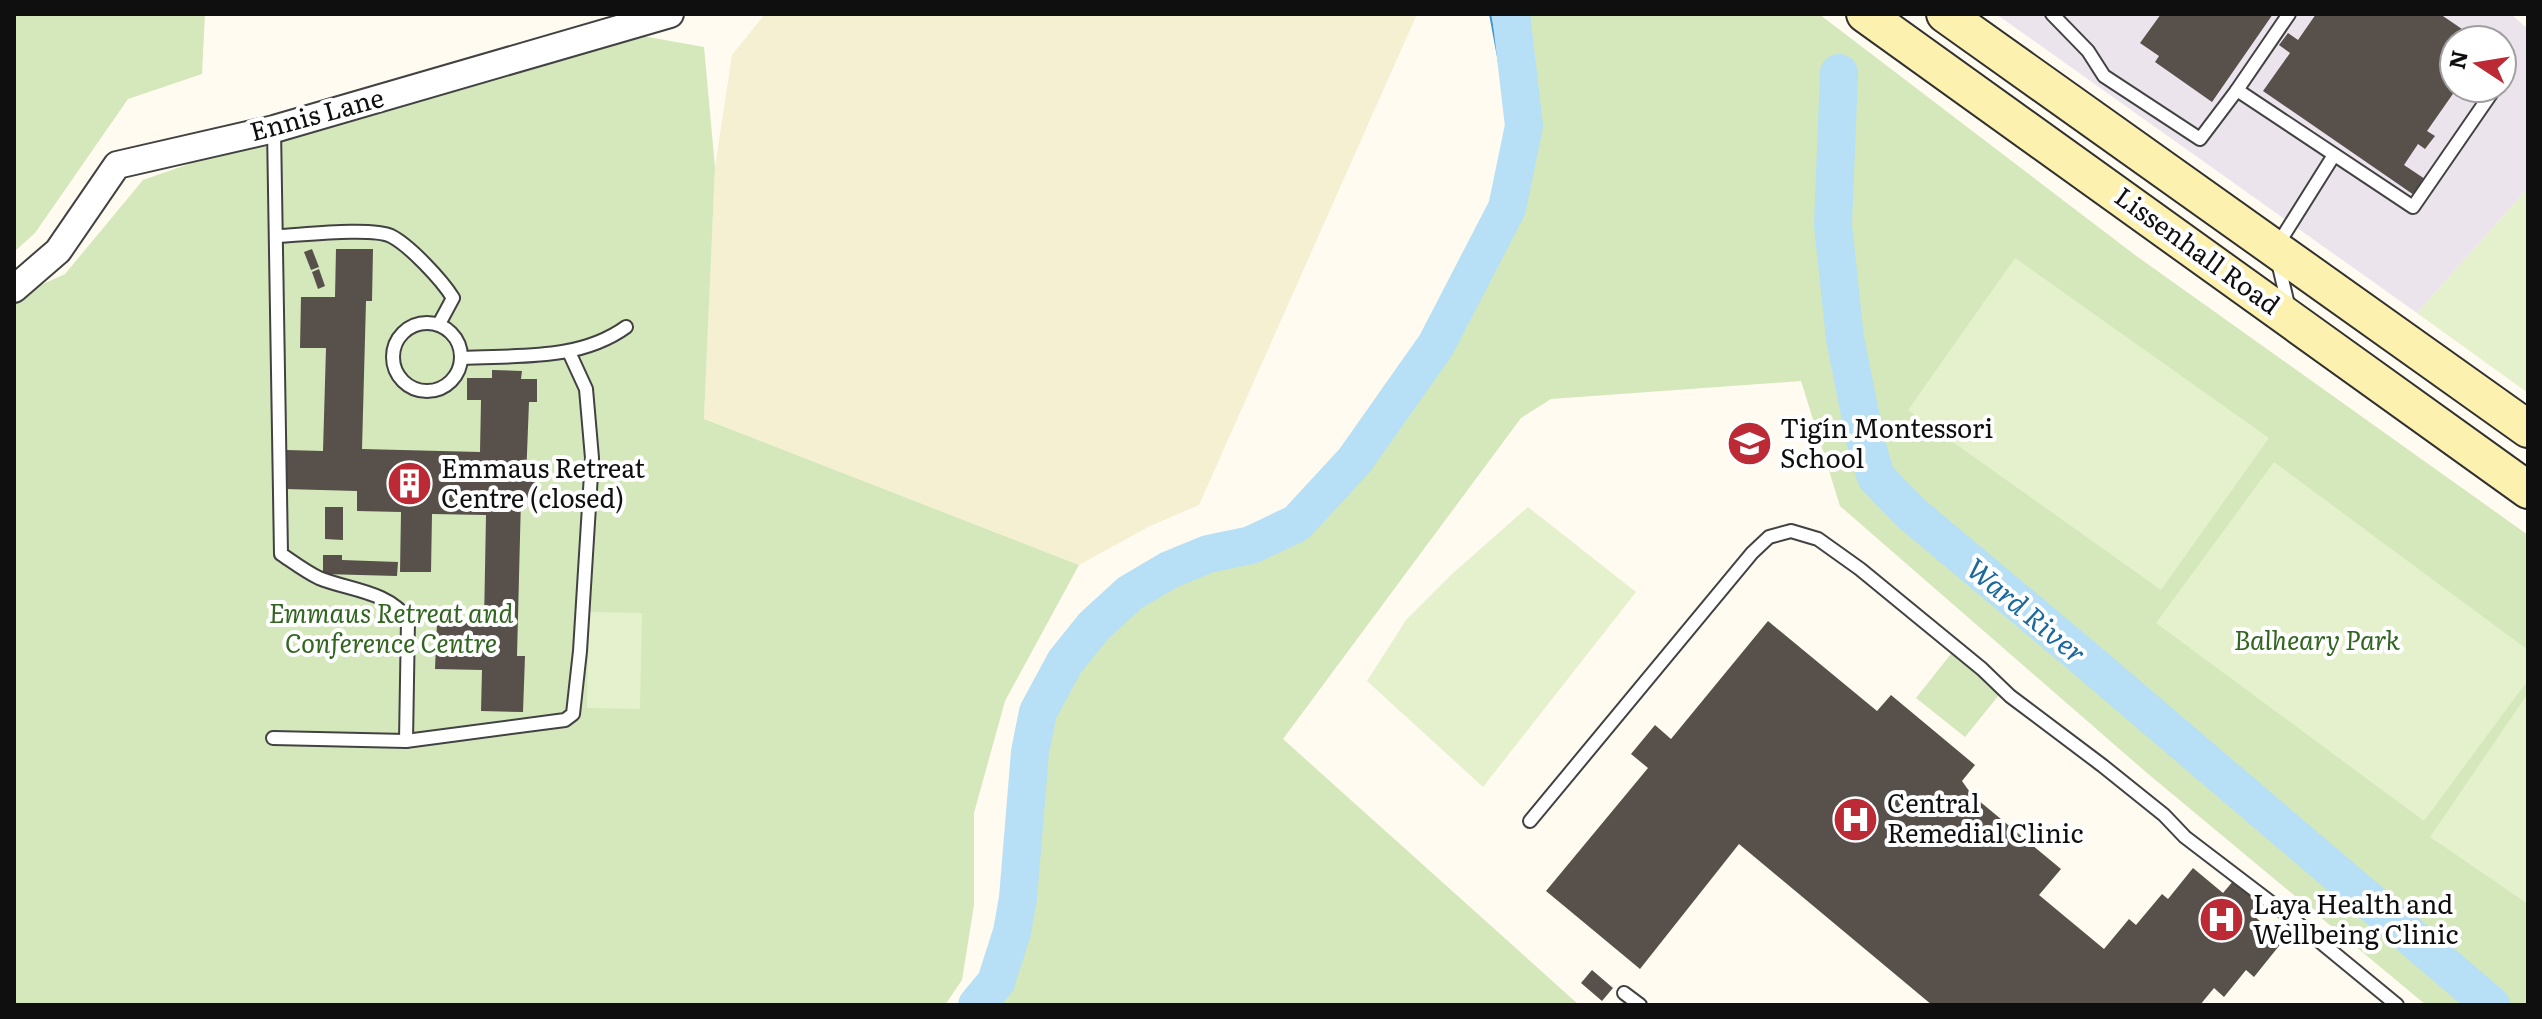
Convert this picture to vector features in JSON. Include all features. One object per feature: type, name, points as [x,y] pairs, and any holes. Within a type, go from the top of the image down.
[{"type":"main road","name":"Lissenhall Road","points":[[1865,14],[2528,490]]},
{"type":"main road","name":"Lissenhall Road","points":[[1945,14],[2528,429]]},
{"type":"street","name":"Ennis Lane","points":[[14,289],[58,251],[117,165],[274,129],[670,14]]},
{"type":"lane","points":[[2052,14],[2088,51],[2104,76],[2200,139],[2289,14]]},
{"type":"lane","points":[[2237,90],[2413,207],[2484,104]]},
{"type":"lane","points":[[274,129],[281,554],[317,577],[377,596],[401,609],[408,620],[406,741]]},
{"type":"lane","points":[[2291,319],[2275,249],[2334,155]]},
{"type":"lane","points":[[278,236],[371,232],[390,236],[441,279],[453,298],[439,324]]},
{"type":"lane","points":[[417,324],[439,324],[456,337],[462,358],[454,378],[437,390],[416,389],[399,376],[392,356],[400,336],[417,324]]},
{"type":"lane","points":[[462,358],[569,352],[608,341],[626,327]]},
{"type":"lane","points":[[273,738],[406,741],[565,720],[573,714],[592,458],[586,389],[569,352]]},
{"type":"lane","points":[[1530,821],[1752,553],[1769,537],[1791,531],[1818,539],[1860,569],[1982,669],[2010,696],[2164,815],[2185,837],[2295,921],[2397,1005]]},
{"type":"lane","points":[[1624,993],[1640,1005]]},
{"type":"shaded area","points":[[765,14],[1417,14],[1199,505],[1150,526],[1079,565],[704,419],[715,167],[732,55]]},
{"type":"shaded area","points":[[1996,14],[2511,14],[2528,29],[2528,188],[2417,313]]},
{"type":"green space","points":[[14,14],[205,14],[202,74],[128,99],[35,233],[14,252]]},
{"type":"green space","name":"Balheary Park","points":[[1523,14],[1819,14],[2135,255],[2528,535],[2528,1005],[2426,1005],[2147,773],[1840,506],[1801,381],[1551,399],[1521,418],[1283,739],[1579,1005],[989,1005],[1002,985],[1023,927],[1035,836],[1040,730],[1094,643],[1117,617],[1201,572],[1259,556],[1299,534],[1355,479],[1411,402],[1452,337],[1506,231],[1528,180],[1538,102]]},
{"type":"green space","name":"Emmaus Retreat and Conference Centre","points":[[637,35],[704,47],[715,167],[704,419],[1079,565],[1005,701],[974,813],[974,905],[962,980],[945,1005],[14,1005],[14,297],[65,274],[143,180],[229,150],[510,75]]},
{"type":"green space","points":[[2528,188],[2528,393],[2417,313]]},
{"type":"green space","points":[[2015,258],[2269,438],[2161,590],[1908,410]]},
{"type":"green space","points":[[2274,462],[2528,650],[2528,680],[2424,821],[2156,623]]},
{"type":"green space","points":[[1528,507],[1636,592],[1483,787],[1367,681],[1406,620],[1452,574]]},
{"type":"green space","points":[[589,612],[642,613],[640,709],[587,708]]},
{"type":"green space","points":[[1954,650],[2003,690],[1965,737],[1916,698]]},
{"type":"green space","points":[[2528,693],[2528,904],[2430,837]]},
{"type":"water","points":[[1490,14],[1523,14],[1538,102],[1531,154],[1508,147],[1510,121]]},
{"type":"building","points":[[2161,14],[2273,14],[2212,102],[2155,62],[2159,56],[2140,43]]},
{"type":"building","points":[[2316,14],[2440,14],[2455,24],[2438,24],[2438,104],[2446,104],[2427,131],[2435,136],[2425,149],[2418,144],[2404,165],[2425,179],[2414,195],[2263,91],[2290,53],[2279,45],[2288,33],[2298,40]]},
{"type":"building","points":[[312,249],[319,267],[311,270],[304,252]]},
{"type":"building","name":"Emmaus Retreat Centre (closed)","points":[[336,249],[373,249],[372,301],[366,301],[362,449],[480,452],[481,400],[467,400],[467,378],[492,378],[492,370],[522,371],[521,379],[537,379],[537,402],[529,402],[526,479],[536,479],[535,498],[521,498],[517,656],[525,656],[523,712],[481,711],[482,670],[435,669],[437,622],[484,623],[486,515],[432,514],[431,572],[400,572],[401,512],[357,511],[357,491],[285,489],[286,450],[323,451],[326,348],[300,348],[301,297],[335,297]]},
{"type":"building","points":[[319,269],[325,286],[318,289],[312,272]]},
{"type":"building","points":[[325,507],[343,507],[343,540],[325,539]]},
{"type":"building","points":[[323,555],[342,555],[342,560],[398,562],[397,576],[323,574]]},
{"type":"building","points":[[1768,621],[1877,711],[1891,695],[1975,765],[1962,781],[1972,795],[2061,869],[2039,895],[2104,949],[2129,919],[2136,925],[2162,894],[2168,899],[2193,868],[2223,893],[2234,880],[2264,905],[2254,916],[2283,941],[2254,977],[2246,970],[2224,997],[2214,988],[2200,1005],[1932,1005],[1739,844],[1640,969],[1546,891],[1648,768],[1631,754],[1655,725],[1671,739]]},
{"type":"building","points":[[1592,970],[1613,988],[1602,1001],[1581,983]]},
{"type":"waterway","points":[[977,1005],[996,982],[1012,932],[1018,898],[1030,752],[1038,712],[1065,662],[1094,626],[1130,593],[1169,570],[1208,554],[1251,545],[1297,523],[1355,460],[1436,345],[1507,208],[1524,126],[1511,14]]},
{"type":"waterway","name":"Ward River","points":[[1839,73],[1833,225],[1845,338],[1865,439],[1876,477],[1912,514],[2491,1005]]},
{"type":"place","name":"Tigín Montessori School","points":[[1749,444]]},
{"type":"place","name":"Emmaus Retreat Centre (closed)","points":[[410,484]]},
{"type":"place","name":"Central Remedial Clinic","points":[[1856,819]]},
{"type":"place","name":"Laya Health and Wellbeing Clinic","points":[[2222,920]]}]
